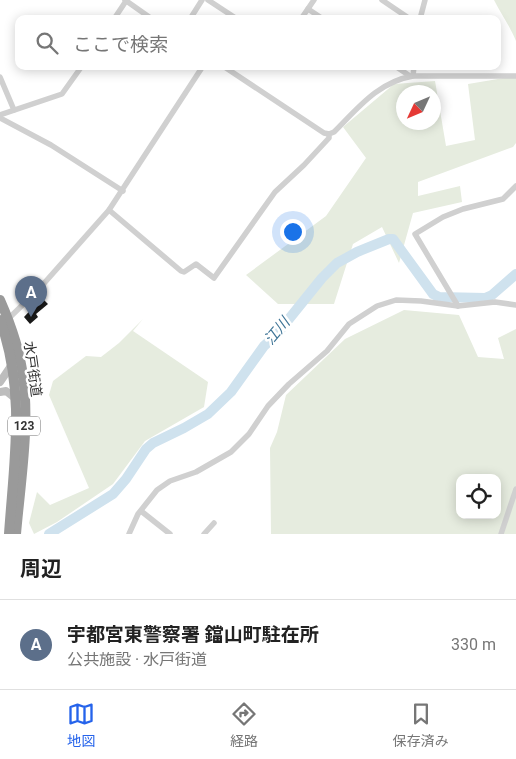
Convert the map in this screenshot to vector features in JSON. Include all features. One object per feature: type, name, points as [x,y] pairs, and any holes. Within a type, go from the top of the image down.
[{"type":"highway","name":"水戸街道","points":[[0,300],[3,322],[24,384],[24,422],[16,534]]},
{"type":"highway","name":"水戸街道","points":[[9,534],[16,440],[16,362]]},
{"type":"street","points":[[193,15],[202,0]]},
{"type":"street","points":[[208,0],[231,15]]},
{"type":"street","points":[[304,15],[314,0]]},
{"type":"street","points":[[382,0],[404,15]]},
{"type":"street","points":[[421,15],[425,0]]},
{"type":"street","points":[[116,15],[125,1],[146,15]]},
{"type":"street","points":[[308,9],[317,15]]},
{"type":"street","points":[[0,117],[14,110],[62,94],[79,70]]},
{"type":"street","points":[[3,322],[39,289],[109,210],[200,70]]},
{"type":"street","points":[[229,70],[324,133],[329,134],[334,132],[373,94],[398,78],[412,76],[516,76]]},
{"type":"street","points":[[402,70],[412,76]]},
{"type":"street","points":[[412,76],[413,70]]},
{"type":"street","points":[[0,78],[14,110]]},
{"type":"street","points":[[0,117],[51,145],[123,191]]},
{"type":"street","points":[[109,210],[181,271],[184,272],[196,264],[214,278],[275,192],[329,138],[329,134]]},
{"type":"street","points":[[458,306],[415,234],[443,217],[464,209],[503,199],[516,186]]},
{"type":"street","points":[[129,534],[141,511],[157,490],[170,481],[196,472],[231,452],[249,434],[268,406],[288,384],[327,350],[349,324],[377,306],[396,300],[458,306],[495,302],[516,305]]},
{"type":"street","points":[[0,382],[16,362]]},
{"type":"street","points":[[0,392],[6,391],[16,399]]},
{"type":"street","points":[[502,534],[516,489]]},
{"type":"street","points":[[141,511],[170,534]]},
{"type":"street","points":[[207,533],[214,523]]},
{"type":"shaded area","points":[[494,0],[516,0],[516,41],[511,30]]},
{"type":"shaded area","points":[[516,76],[516,143],[513,147],[418,182],[418,196],[460,186],[462,202],[413,213],[399,263],[382,227],[353,244],[334,304],[278,304],[246,275],[326,216],[366,158],[343,127],[394,84],[435,81],[436,85],[396,85],[396,130],[441,130],[441,116],[446,146],[475,140],[468,84]]},
{"type":"shaded area","points":[[404,310],[459,315],[478,357],[504,359],[498,338],[516,329],[516,534],[271,534],[270,448],[277,432],[286,395],[345,339]]},
{"type":"shaded area","points":[[143,319],[133,331],[208,382],[204,407],[145,441],[113,484],[57,522],[34,534],[29,523],[37,492],[50,505],[89,488],[49,395],[53,381],[86,356],[101,357],[119,343]]},
{"type":"building","points":[[42,298],[48,304],[36,314],[38,317],[30,324],[24,317]]},
{"type":"waterway","name":"江川","points":[[49,534],[113,494],[126,479],[146,449],[153,443],[208,414],[231,392],[264,346],[276,335],[322,278],[337,263],[357,252],[393,239],[433,294],[439,297],[485,298],[492,295],[516,274]]},
{"type":"place","name":"宇都宮東警察署 鐺山町駐在所","points":[[31,317]]}]
